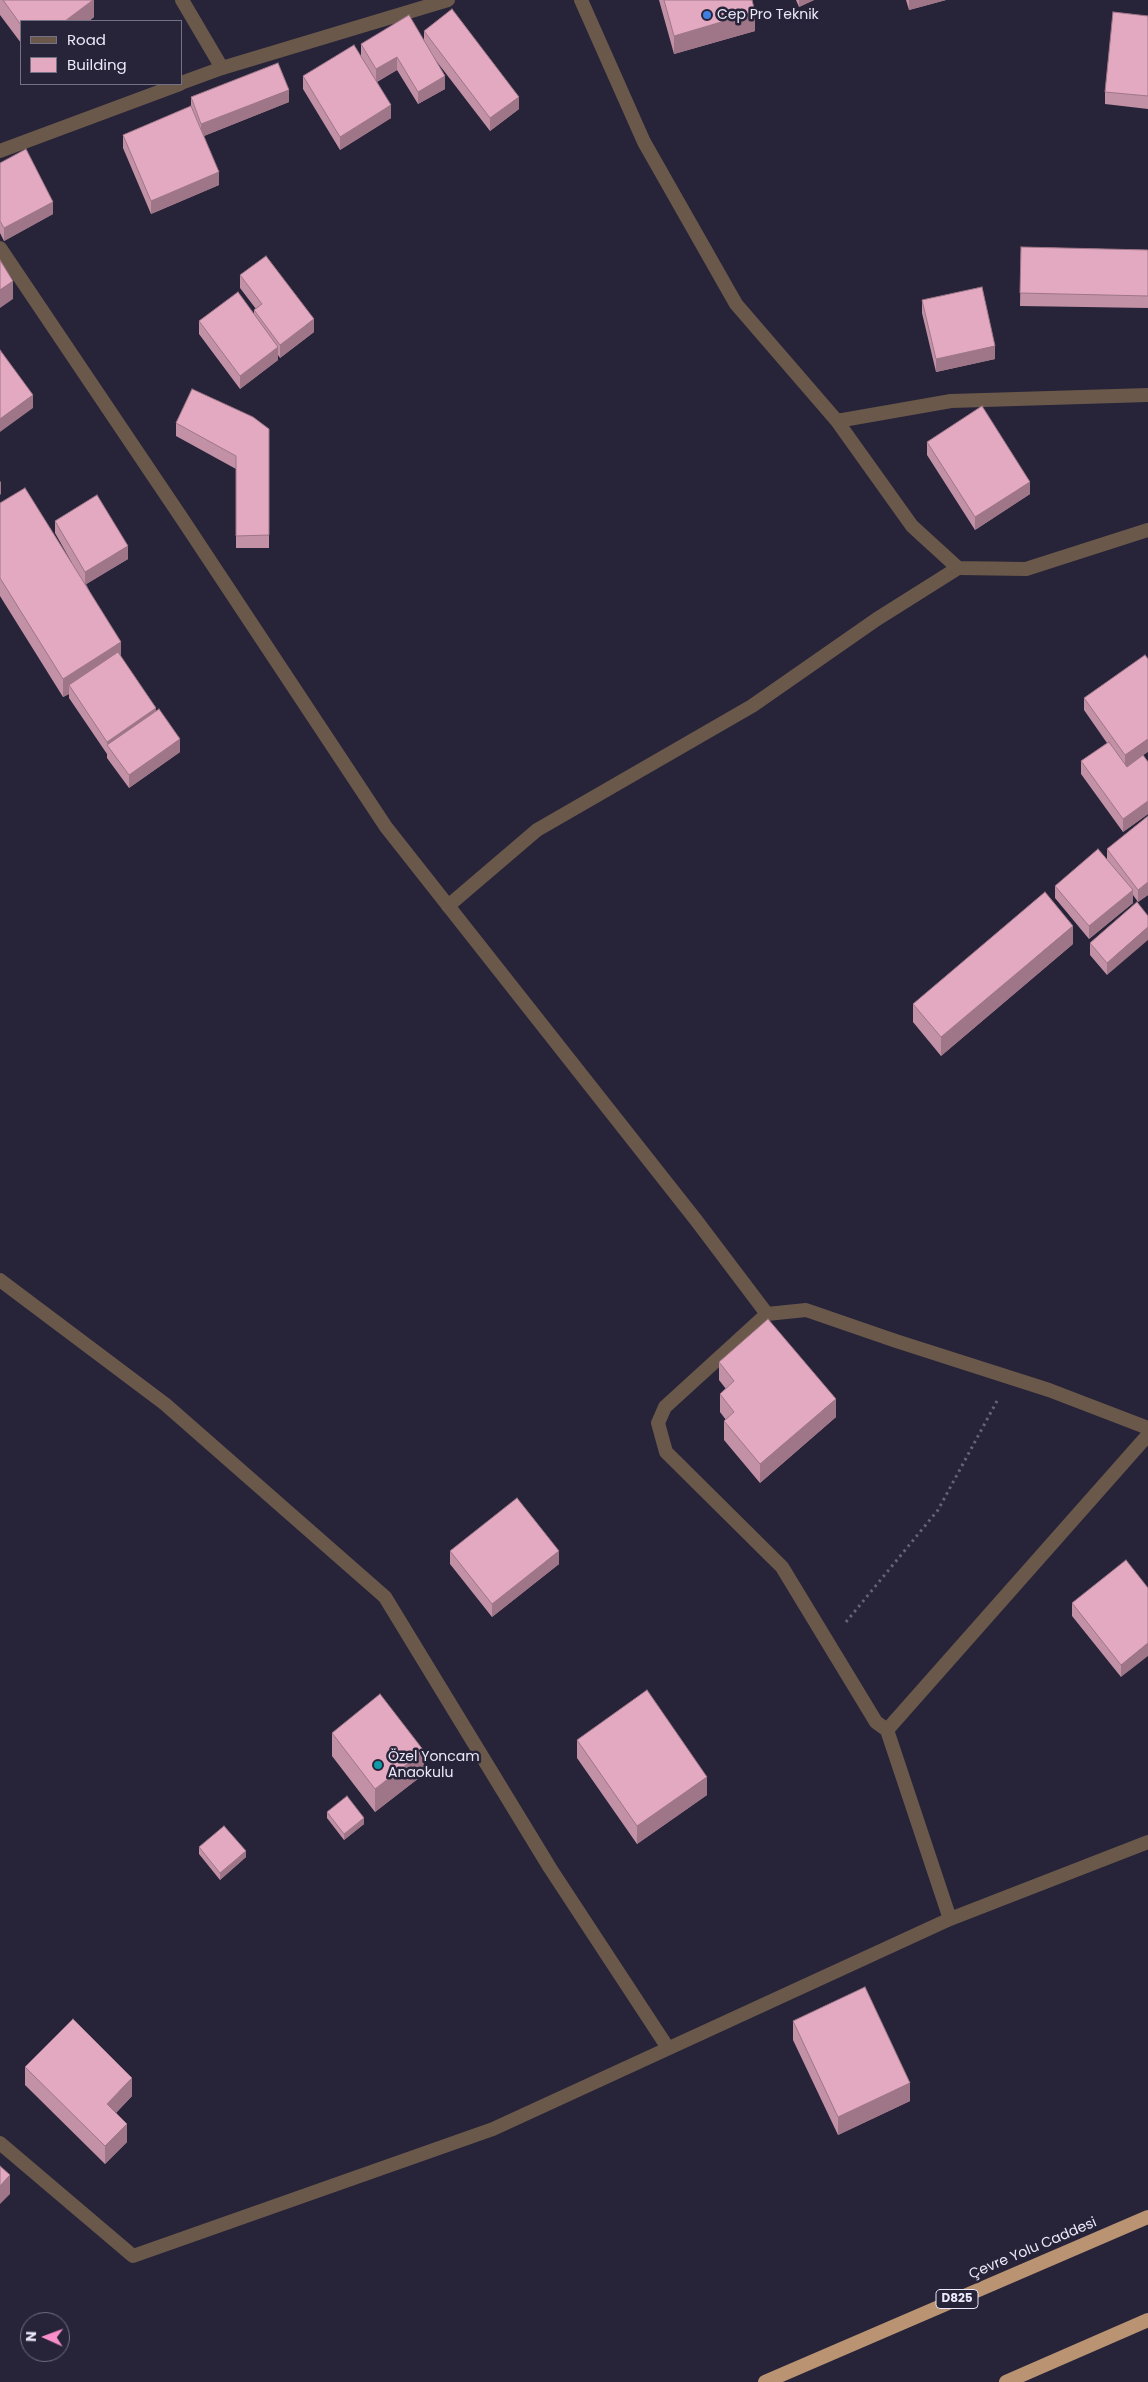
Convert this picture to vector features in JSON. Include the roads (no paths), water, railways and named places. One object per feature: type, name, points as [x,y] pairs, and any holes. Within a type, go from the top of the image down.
[{"type":"highway","name":"Çevre Yolu Caddesi","points":[[765,2382],[1148,2217]]},
{"type":"highway","points":[[1006,2382],[1148,2320]]},
{"type":"street","points":[[182,0],[222,68]]},
{"type":"street","points":[[182,84],[222,68],[448,0]]},
{"type":"street","points":[[581,0],[644,142],[736,304],[837,421],[912,526],[958,568]]},
{"type":"street","points":[[0,151],[178,85]]},
{"type":"street","points":[[0,248],[178,511],[386,827],[684,1205],[767,1314]]},
{"type":"street","points":[[837,421],[951,401],[1148,395]]},
{"type":"street","points":[[448,906],[537,830],[752,706],[877,619],[958,568],[1026,569],[1148,530]]},
{"type":"street","points":[[0,1280],[165,1404],[385,1597],[550,1868],[668,2048]]},
{"type":"street","points":[[950,1919],[887,1730],[876,1722],[782,1568],[666,1452],[658,1423],[665,1407],[767,1314],[806,1310],[1049,1390],[1148,1428]]},
{"type":"street","points":[[887,1730],[1148,1435]]},
{"type":"street","points":[[0,2143],[133,2256],[493,2129],[950,1919],[1148,1842]]},
{"type":"place","name":"Cep Pro Teknik","points":[[707,15]]},
{"type":"place","name":"Özel Yoncam Anaokulu","points":[[378,1765]]}]
